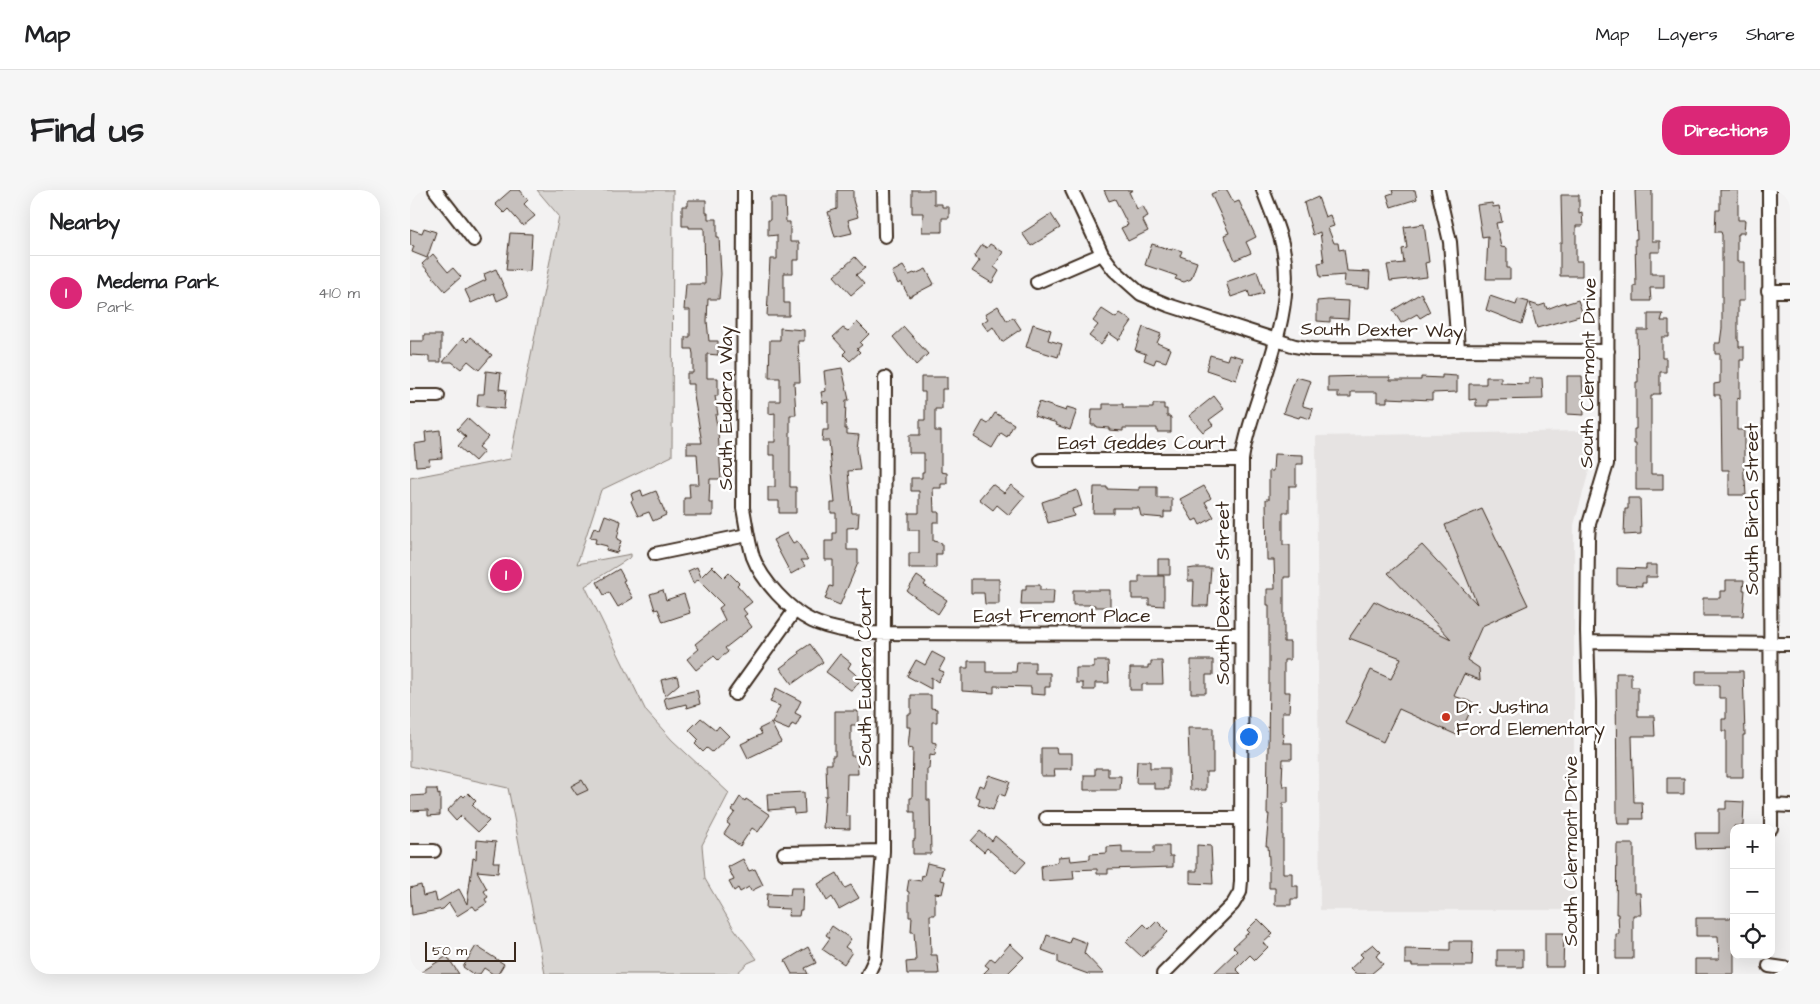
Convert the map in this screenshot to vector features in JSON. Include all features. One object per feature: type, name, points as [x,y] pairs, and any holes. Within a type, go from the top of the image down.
[{"type":"street","points":[[435,190],[474,240]]},
{"type":"street","name":"South Eudora Way","points":[[744,190],[743,508],[747,535],[754,558],[764,577],[795,610],[811,621],[831,628],[857,633],[883,633]]},
{"type":"street","points":[[884,190],[885,236]]},
{"type":"street","name":"South Dexter Way","points":[[1072,190],[1102,254],[1114,270],[1141,294],[1168,305],[1277,341],[1312,349],[1608,351]]},
{"type":"street","name":"South Dexter Street","points":[[1163,974],[1233,904],[1240,892],[1242,460],[1248,434],[1277,341],[1284,300],[1286,267],[1278,229],[1263,190]]},
{"type":"street","points":[[1438,190],[1450,242],[1458,350]]},
{"type":"street","name":"South Clermont Drive","points":[[1589,974],[1589,524],[1607,464],[1608,190]]},
{"type":"street","name":"South Birch Street","points":[[1769,190],[1770,824]]},
{"type":"street","points":[[1037,282],[1102,254]]},
{"type":"street","points":[[1768,291],[1790,291]]},
{"type":"street","name":"South Eudora Court","points":[[868,974],[875,959],[883,851],[884,378]]},
{"type":"street","points":[[410,396],[438,396]]},
{"type":"street","name":"East Geddes Court","points":[[1041,460],[1242,460]]},
{"type":"street","points":[[655,554],[747,535]]},
{"type":"street","points":[[736,694],[795,610]]},
{"type":"street","name":"East Fremont Place","points":[[883,633],[1241,634]]},
{"type":"street","points":[[1588,642],[1790,644]]},
{"type":"street","points":[[1771,805],[1790,806]]},
{"type":"street","points":[[1046,818],[1241,818]]},
{"type":"street","points":[[410,850],[434,851]]},
{"type":"street","points":[[784,853],[883,851]]},
{"type":"street","points":[[1769,965],[1790,969]]},
{"type":"shaded area","points":[[537,190],[673,190],[672,456],[601,490],[577,564],[631,554],[631,557],[585,586],[646,711],[672,740],[729,793],[702,845],[705,879],[733,927],[757,959],[748,963],[736,974],[545,974],[508,788],[410,766],[410,478],[510,459],[559,216]]},
{"type":"shaded area","name":"Dr. Justina Ford Elementary","points":[[1594,424],[1592,460],[1574,525],[1574,910],[1320,910],[1316,436],[1580,431]]},
{"type":"building","points":[[511,190],[520,190],[528,200],[524,204],[535,216],[523,226],[508,209],[504,213],[495,204]]},
{"type":"building","points":[[837,190],[853,190],[853,200],[858,217],[848,220],[852,233],[835,237],[828,212],[837,209]]},
{"type":"building","points":[[912,190],[934,190],[934,204],[942,204],[942,207],[949,207],[949,218],[942,218],[942,232],[922,232],[923,213],[912,213]]},
{"type":"building","points":[[1104,190],[1133,190],[1129,192],[1137,209],[1143,206],[1148,216],[1142,219],[1148,231],[1128,241],[1121,228],[1128,225],[1115,199],[1109,201]]},
{"type":"building","points":[[1220,190],[1227,190],[1234,203],[1239,201],[1256,237],[1246,242],[1251,253],[1235,260],[1224,235],[1229,233],[1211,194]]},
{"type":"building","points":[[1392,190],[1415,190],[1417,199],[1391,207],[1387,195],[1393,193]]},
{"type":"building","points":[[1652,190],[1652,241],[1660,241],[1660,252],[1651,252],[1651,274],[1664,274],[1664,288],[1650,288],[1651,301],[1634,301],[1634,286],[1636,286],[1635,239],[1637,239],[1635,191]]},
{"type":"building","points":[[1720,190],[1738,190],[1738,220],[1745,220],[1744,233],[1737,235],[1737,262],[1744,262],[1744,301],[1738,301],[1738,341],[1739,347],[1744,347],[1744,360],[1740,360],[1740,398],[1737,399],[1737,430],[1744,430],[1744,480],[1746,495],[1729,495],[1729,470],[1722,470],[1721,399],[1720,395],[1714,395],[1714,384],[1720,383],[1720,354],[1715,354],[1715,343],[1720,343],[1722,328],[1722,235],[1721,232],[1715,232],[1716,210],[1720,210]]},
{"type":"building","points":[[1561,195],[1579,195],[1579,213],[1582,212],[1583,226],[1576,226],[1576,261],[1582,261],[1582,276],[1560,276],[1560,243],[1562,243]]},
{"type":"building","points":[[1318,197],[1325,217],[1330,215],[1334,226],[1328,228],[1334,243],[1338,243],[1339,250],[1344,249],[1347,271],[1370,272],[1369,288],[1344,286],[1345,275],[1320,277],[1318,263],[1324,262],[1320,232],[1313,235],[1304,203]]},
{"type":"building","points":[[770,198],[785,198],[786,222],[790,222],[790,242],[799,242],[799,260],[793,260],[793,273],[784,273],[784,303],[789,303],[789,316],[767,316],[770,259],[777,259],[777,235],[768,236]]},
{"type":"building","points":[[688,200],[706,200],[708,219],[717,219],[717,237],[719,237],[721,274],[719,299],[708,299],[707,321],[709,341],[718,341],[718,355],[707,354],[707,378],[718,378],[718,396],[715,396],[718,415],[715,415],[718,430],[721,479],[710,479],[709,503],[713,503],[713,516],[684,516],[684,498],[690,498],[689,484],[699,484],[697,454],[687,454],[687,443],[702,443],[694,396],[694,384],[687,384],[687,373],[693,373],[693,354],[692,349],[685,349],[685,337],[690,337],[690,310],[684,310],[686,284],[705,284],[704,228],[682,226],[682,206],[688,206]]},
{"type":"building","points":[[1492,203],[1493,207],[1499,206],[1502,222],[1496,223],[1501,247],[1507,248],[1507,268],[1510,268],[1510,279],[1486,279],[1488,236],[1482,237],[1477,205]]},
{"type":"building","points":[[1051,214],[1060,228],[1031,246],[1022,233]]},
{"type":"building","points":[[1424,224],[1429,262],[1425,263],[1427,277],[1390,281],[1387,265],[1404,263],[1402,249],[1407,248],[1404,227]]},
{"type":"building","points":[[424,228],[436,232],[427,258],[412,252],[414,246],[410,245],[410,229],[422,233]]},
{"type":"building","points":[[510,233],[532,234],[530,271],[506,270]]},
{"type":"building","points":[[990,244],[1003,252],[994,267],[999,271],[992,283],[972,271],[980,260],[974,257],[982,245],[987,248]]},
{"type":"building","points":[[1152,244],[1182,251],[1180,256],[1197,262],[1191,279],[1184,282],[1175,279],[1177,276],[1145,265]]},
{"type":"building","points":[[433,254],[448,272],[453,268],[461,277],[445,291],[422,264]]},
{"type":"building","points":[[855,257],[865,268],[856,275],[864,284],[851,295],[834,276]]},
{"type":"building","points":[[903,266],[909,275],[926,269],[934,284],[909,297],[901,282],[898,284],[892,272]]},
{"type":"building","points":[[496,269],[508,296],[497,301],[494,293],[471,303],[465,290],[486,280],[484,274]]},
{"type":"building","points":[[1257,271],[1264,293],[1250,297],[1248,291],[1231,297],[1226,282]]},
{"type":"building","points":[[1421,293],[1430,312],[1420,318],[1417,314],[1401,323],[1393,310]]},
{"type":"building","points":[[1490,296],[1516,305],[1518,299],[1529,302],[1522,324],[1486,310]]},
{"type":"building","points":[[1578,300],[1583,315],[1537,328],[1530,303],[1539,306],[1545,304],[1547,309],[1565,302],[1565,304]]},
{"type":"building","points":[[1317,301],[1349,301],[1348,319],[1330,318],[1330,322],[1317,321]]},
{"type":"building","points":[[998,306],[1007,321],[1013,317],[1021,329],[1002,342],[993,327],[988,331],[982,323],[988,319],[985,314]]},
{"type":"building","points":[[1102,309],[1116,318],[1120,313],[1132,321],[1119,340],[1109,333],[1101,345],[1089,336],[1098,325],[1093,321]]},
{"type":"building","points":[[1648,314],[1663,314],[1661,321],[1669,321],[1669,337],[1662,337],[1662,358],[1666,358],[1666,372],[1660,372],[1660,394],[1653,394],[1651,396],[1651,474],[1663,474],[1663,490],[1636,490],[1636,444],[1634,444],[1634,429],[1636,429],[1636,382],[1638,382],[1637,330],[1648,330]]},
{"type":"building","points":[[857,322],[869,334],[857,349],[860,352],[850,361],[843,354],[846,351],[833,337],[843,328],[848,331]]},
{"type":"building","points":[[1033,324],[1051,330],[1048,340],[1062,344],[1058,357],[1026,347]]},
{"type":"building","points":[[904,327],[928,354],[916,365],[893,337]]},
{"type":"building","points":[[1143,327],[1161,334],[1157,343],[1171,349],[1166,362],[1156,359],[1154,364],[1144,360],[1146,354],[1135,350]]},
{"type":"building","points":[[780,328],[804,330],[804,341],[798,341],[800,382],[794,382],[796,415],[790,415],[790,487],[796,487],[796,513],[779,513],[779,501],[768,501],[768,487],[775,487],[775,455],[769,455],[769,442],[775,442],[775,413],[769,414],[769,401],[780,401],[780,378],[769,378],[770,340],[780,340]]},
{"type":"building","points":[[424,335],[441,335],[441,362],[429,362],[429,356],[410,355],[410,341],[424,341]]},
{"type":"building","points":[[470,337],[492,355],[479,370],[468,361],[461,369],[452,362],[443,362],[463,338],[467,342]]},
{"type":"building","points":[[1229,354],[1243,358],[1236,380],[1206,370],[1210,355],[1227,360]]},
{"type":"building","points":[[842,368],[849,400],[846,400],[845,429],[847,429],[847,434],[859,435],[857,448],[860,470],[848,471],[852,513],[859,513],[858,527],[847,528],[847,550],[858,550],[858,563],[840,605],[825,599],[830,586],[833,587],[833,560],[825,560],[825,541],[833,541],[833,533],[836,533],[836,513],[831,513],[831,503],[835,503],[829,441],[822,441],[823,430],[828,430],[828,402],[823,403],[821,392],[826,391],[824,371]]},
{"type":"building","points":[[486,371],[501,373],[499,389],[506,390],[504,409],[477,406],[478,394],[484,394]]},
{"type":"building","points":[[1442,375],[1457,376],[1457,392],[1432,393],[1432,400],[1387,398],[1387,402],[1377,402],[1377,392],[1351,392],[1351,397],[1338,397],[1338,392],[1328,392],[1328,377],[1366,376],[1390,377],[1390,380],[1421,380],[1421,377],[1442,378]]},
{"type":"building","points":[[1567,376],[1582,376],[1584,415],[1567,414]]},
{"type":"building","points":[[921,377],[947,377],[947,389],[942,389],[942,409],[935,409],[935,431],[941,431],[941,472],[947,473],[947,484],[941,484],[941,488],[933,488],[934,512],[939,512],[939,522],[933,522],[933,541],[942,543],[942,554],[936,554],[936,568],[909,568],[909,553],[919,553],[919,530],[909,530],[909,513],[919,513],[919,491],[911,491],[911,478],[922,478],[922,472],[924,472],[924,453],[909,453],[909,435],[920,435],[920,420],[925,420],[925,392],[921,392]]},
{"type":"building","points":[[1296,377],[1311,381],[1303,404],[1303,406],[1313,409],[1310,419],[1283,413]]},
{"type":"building","points":[[1486,377],[1501,377],[1501,383],[1529,384],[1529,378],[1542,378],[1543,399],[1488,400],[1488,406],[1476,406],[1476,399],[1469,400],[1469,384],[1486,384]]},
{"type":"building","points":[[1214,396],[1224,409],[1209,420],[1213,425],[1203,432],[1189,416]]},
{"type":"building","points":[[1039,402],[1066,411],[1067,407],[1077,410],[1070,430],[1056,425],[1057,423],[1034,416]]},
{"type":"building","points":[[1103,404],[1123,404],[1123,408],[1153,408],[1153,404],[1164,404],[1164,409],[1167,409],[1167,416],[1171,418],[1171,432],[1157,432],[1157,428],[1123,428],[1123,431],[1109,430],[1109,428],[1091,425],[1092,409],[1103,409]]},
{"type":"building","points":[[995,413],[1014,424],[1007,437],[1001,433],[992,448],[974,437],[983,421],[988,424]]},
{"type":"building","points":[[467,418],[488,437],[479,447],[484,451],[475,461],[458,446],[466,437],[457,429]]},
{"type":"building","points":[[440,430],[442,458],[429,459],[430,465],[416,466],[414,444],[426,442],[425,432]]},
{"type":"building","points":[[1274,454],[1303,455],[1303,464],[1296,464],[1296,486],[1289,486],[1289,512],[1283,512],[1283,545],[1290,545],[1290,577],[1284,577],[1284,642],[1290,642],[1290,660],[1284,660],[1284,692],[1290,692],[1289,712],[1282,712],[1282,734],[1284,734],[1283,743],[1292,743],[1292,759],[1283,759],[1282,781],[1283,786],[1288,786],[1288,803],[1283,803],[1283,873],[1292,873],[1292,886],[1298,886],[1298,899],[1291,899],[1291,905],[1275,905],[1275,888],[1269,888],[1269,859],[1268,846],[1266,846],[1269,814],[1267,814],[1269,605],[1267,605],[1267,589],[1275,589],[1274,560],[1267,560],[1266,499],[1269,499],[1269,471],[1273,471]]},
{"type":"building","points":[[992,484],[1004,493],[1011,485],[1025,496],[1009,515],[997,505],[993,510],[979,499]]},
{"type":"building","points":[[1204,486],[1211,498],[1205,502],[1214,517],[1200,525],[1197,519],[1193,521],[1180,499]]},
{"type":"building","points":[[1094,487],[1139,490],[1139,487],[1157,487],[1157,498],[1172,498],[1172,512],[1164,512],[1164,518],[1141,516],[1139,508],[1113,508],[1113,513],[1093,513]]},
{"type":"building","points":[[641,490],[643,496],[656,491],[666,515],[653,521],[649,512],[638,516],[631,501],[633,500],[631,494]]},
{"type":"building","points":[[1077,490],[1082,506],[1072,509],[1074,516],[1048,523],[1042,502]]},
{"type":"building","points":[[1628,498],[1640,498],[1641,534],[1624,535],[1625,509],[1628,509]]},
{"type":"building","points":[[1482,509],[1528,605],[1482,626],[1467,660],[1479,668],[1480,680],[1464,674],[1454,696],[1474,703],[1459,736],[1399,709],[1383,742],[1345,723],[1371,670],[1391,679],[1401,658],[1349,638],[1374,601],[1451,639],[1388,573],[1422,545],[1477,604],[1445,525]]},
{"type":"building","points":[[605,515],[621,521],[617,539],[621,541],[617,553],[606,550],[607,546],[595,543],[596,539],[590,538],[594,527],[600,529]]},
{"type":"building","points":[[787,533],[793,543],[797,541],[808,560],[801,560],[805,566],[791,574],[773,540]]},
{"type":"building","points":[[1158,559],[1170,559],[1170,575],[1158,575]]},
{"type":"building","points":[[1646,565],[1657,565],[1657,577],[1646,577],[1646,583],[1642,583],[1642,586],[1617,585],[1617,568],[1646,569]]},
{"type":"building","points":[[712,566],[724,578],[729,573],[739,583],[737,585],[752,602],[743,609],[747,614],[744,616],[752,627],[725,648],[728,652],[718,660],[714,656],[696,670],[687,659],[699,649],[695,644],[725,620],[719,608],[723,605],[698,580],[693,583],[688,571],[697,567],[701,577]]},
{"type":"building","points":[[1211,568],[1208,606],[1193,606],[1194,581],[1188,581],[1188,569]]},
{"type":"building","points":[[619,569],[625,580],[623,581],[633,598],[618,607],[609,592],[604,595],[597,582]]},
{"type":"building","points":[[917,576],[926,582],[924,585],[947,600],[938,614],[907,591]]},
{"type":"building","points":[[1139,576],[1164,576],[1164,606],[1149,605],[1149,599],[1132,599],[1132,583],[1139,583]]},
{"type":"building","points":[[971,579],[999,579],[999,604],[985,604],[984,593],[971,593]]},
{"type":"building","points":[[1726,580],[1744,580],[1743,616],[1703,616],[1703,598],[1720,598],[1720,591],[1726,591]]},
{"type":"building","points":[[1026,585],[1040,585],[1040,590],[1054,590],[1053,605],[1021,605],[1022,590],[1026,590]]},
{"type":"building","points":[[663,590],[666,600],[684,594],[690,613],[663,622],[658,609],[655,610],[650,594]]},
{"type":"building","points":[[1073,590],[1110,590],[1110,607],[1073,605]]},
{"type":"building","points":[[810,644],[823,662],[792,684],[780,668]]},
{"type":"building","points":[[932,652],[945,659],[939,670],[944,672],[938,682],[931,677],[931,689],[907,676],[916,660],[925,665]]},
{"type":"building","points":[[840,654],[851,663],[848,668],[861,679],[852,691],[826,672]]},
{"type":"building","points":[[1191,660],[1213,660],[1213,675],[1206,675],[1206,693],[1191,693]]},
{"type":"building","points":[[968,661],[986,661],[986,672],[1016,672],[1017,662],[1035,662],[1035,673],[1050,673],[1050,687],[1045,687],[1045,695],[1031,694],[1031,687],[994,686],[994,693],[962,691],[962,668],[968,668]]},
{"type":"building","points":[[1094,661],[1108,661],[1109,683],[1095,683],[1095,690],[1083,690],[1083,683],[1076,683],[1076,668],[1094,668]]},
{"type":"building","points":[[1151,661],[1162,661],[1163,684],[1142,684],[1142,690],[1130,690],[1130,668],[1148,668],[1148,665],[1151,665]]},
{"type":"building","points":[[1696,671],[1743,671],[1745,735],[1743,735],[1743,777],[1726,777],[1726,731],[1722,731],[1722,719],[1726,719],[1726,698],[1719,698],[1719,685],[1696,685]]},
{"type":"building","points":[[1616,673],[1631,673],[1631,687],[1638,687],[1638,716],[1654,716],[1655,736],[1632,736],[1634,802],[1642,802],[1643,819],[1630,819],[1630,824],[1618,824],[1617,818]]},
{"type":"building","points":[[677,676],[679,684],[665,696],[661,680]]},
{"type":"building","points":[[776,688],[801,701],[795,713],[801,716],[796,726],[792,724],[789,730],[772,723],[780,706],[770,702]]},
{"type":"building","points":[[697,690],[700,704],[687,708],[686,704],[667,709],[664,698]]},
{"type":"building","points":[[911,695],[931,695],[931,708],[937,709],[937,722],[932,722],[932,742],[936,743],[935,755],[930,754],[929,769],[927,769],[927,800],[930,800],[931,854],[913,854],[915,812],[910,812],[910,798],[912,798],[913,748],[908,747],[910,727],[907,727],[907,714],[911,714]]},
{"type":"building","points":[[835,711],[858,711],[858,725],[851,725],[851,756],[857,756],[858,774],[847,774],[846,816],[850,816],[850,829],[823,828],[825,796],[827,796],[826,764],[832,764],[832,756],[835,756]]},
{"type":"building","points":[[701,718],[716,730],[719,726],[729,736],[712,752],[707,748],[703,752],[695,744],[699,740],[689,730]]},
{"type":"building","points":[[771,723],[781,742],[748,758],[741,744],[762,734],[759,729]]},
{"type":"building","points":[[1188,728],[1213,728],[1213,772],[1206,772],[1206,790],[1190,790]]},
{"type":"building","points":[[1041,748],[1056,748],[1057,753],[1072,753],[1072,769],[1054,769],[1055,776],[1041,776]]},
{"type":"building","points":[[1137,761],[1150,761],[1150,768],[1169,768],[1169,789],[1154,789],[1154,783],[1136,783]]},
{"type":"building","points":[[1095,768],[1108,768],[1108,776],[1121,776],[1120,790],[1084,790],[1084,775],[1095,775]]},
{"type":"building","points":[[989,775],[1010,782],[1005,796],[999,794],[993,810],[978,805],[980,798],[975,796],[979,785],[984,787]]},
{"type":"building","points":[[1667,778],[1684,778],[1684,794],[1667,794]]},
{"type":"building","points":[[582,780],[588,790],[577,795],[571,786]]},
{"type":"building","points":[[426,789],[437,789],[438,795],[440,794],[440,815],[428,816],[428,810],[410,811],[410,796],[426,795]]},
{"type":"building","points":[[804,792],[805,813],[794,814],[793,808],[768,810],[767,794]]},
{"type":"building","points":[[468,793],[476,801],[472,805],[489,821],[478,832],[461,816],[456,821],[447,811],[462,795],[464,797]]},
{"type":"building","points":[[740,797],[770,815],[758,832],[752,828],[740,846],[724,834],[730,825],[727,823],[735,812],[732,810]]},
{"type":"building","points":[[1726,801],[1744,802],[1743,824],[1730,824],[1730,848],[1696,849],[1695,833],[1719,833],[1719,809],[1726,809]]},
{"type":"building","points":[[980,831],[992,841],[995,836],[1026,862],[1016,873],[987,848],[984,852],[971,841]]},
{"type":"building","points":[[477,840],[496,842],[493,862],[499,862],[498,873],[477,871],[487,889],[484,891],[488,897],[485,899],[487,903],[476,910],[473,906],[457,916],[449,903],[443,909],[412,915],[410,888],[421,885],[423,896],[435,893],[437,902],[459,889],[467,904],[473,858],[476,859]]},
{"type":"building","points":[[1617,844],[1634,844],[1634,893],[1640,893],[1641,915],[1633,915],[1633,959],[1616,959],[1616,934],[1619,934],[1618,914],[1616,914]]},
{"type":"building","points":[[1197,845],[1211,846],[1213,884],[1190,883],[1190,871],[1197,871]]},
{"type":"building","points":[[1122,846],[1122,853],[1154,853],[1154,846],[1169,846],[1169,856],[1173,856],[1173,867],[1108,869],[1108,874],[1097,874],[1097,869],[1073,870],[1074,879],[1042,881],[1041,866],[1058,862],[1058,857],[1070,856],[1071,861],[1090,859],[1090,854],[1107,853],[1107,847]]},
{"type":"building","points":[[743,859],[749,871],[755,869],[763,885],[751,891],[749,887],[740,892],[738,888],[734,891],[729,882],[734,880],[728,867]]},
{"type":"building","points":[[927,863],[943,867],[940,880],[945,881],[942,894],[935,893],[935,915],[930,915],[931,955],[937,955],[939,974],[907,974],[906,962],[916,961],[914,932],[911,932],[912,917],[909,917],[909,892],[907,891],[909,879],[921,881]]},
{"type":"building","points":[[837,873],[845,888],[851,885],[859,898],[839,909],[832,897],[827,901],[818,884]]},
{"type":"building","points":[[791,888],[803,888],[802,910],[800,910],[799,916],[788,916],[789,909],[766,908],[767,894],[790,895]]},
{"type":"building","points":[[1696,918],[1730,918],[1730,959],[1734,959],[1734,974],[1695,974],[1695,959],[1719,959],[1718,936],[1696,936]]},
{"type":"building","points":[[1258,919],[1273,934],[1263,943],[1268,947],[1255,960],[1250,955],[1236,969],[1241,974],[1213,974],[1237,951],[1233,947],[1249,932],[1247,930]]},
{"type":"building","points":[[1157,921],[1168,932],[1142,957],[1126,942],[1144,924],[1149,929]]},
{"type":"building","points":[[832,926],[851,939],[845,947],[852,952],[844,964],[822,949],[830,938],[826,935]]},
{"type":"building","points":[[1545,933],[1564,933],[1563,967],[1545,967]]},
{"type":"building","points":[[1047,935],[1069,943],[1071,937],[1087,943],[1084,953],[1104,974],[1088,974],[1058,963],[1058,956],[1042,950]]},
{"type":"building","points":[[1450,941],[1473,941],[1472,966],[1412,966],[1412,964],[1405,964],[1405,949],[1450,950]]},
{"type":"building","points":[[1010,944],[1024,957],[1007,974],[983,974],[989,968],[985,965],[991,958],[995,961]]},
{"type":"building","points":[[1373,944],[1381,952],[1376,956],[1383,964],[1371,974],[1355,974],[1350,969],[1363,957],[1360,954]]},
{"type":"building","points":[[476,946],[504,964],[498,974],[493,974],[484,968],[480,974],[473,974],[463,967]]},
{"type":"building","points":[[808,947],[816,963],[805,968],[808,974],[792,974],[785,961]]},
{"type":"building","points":[[1497,950],[1523,950],[1523,967],[1497,967]]},
{"type":"building","points":[[447,956],[459,974],[418,974]]},
{"type":"place","name":"Medema Park","points":[[506,575]]},
{"type":"place","name":"Dr. Justina Ford Elementary","points":[[1446,717]]}]
